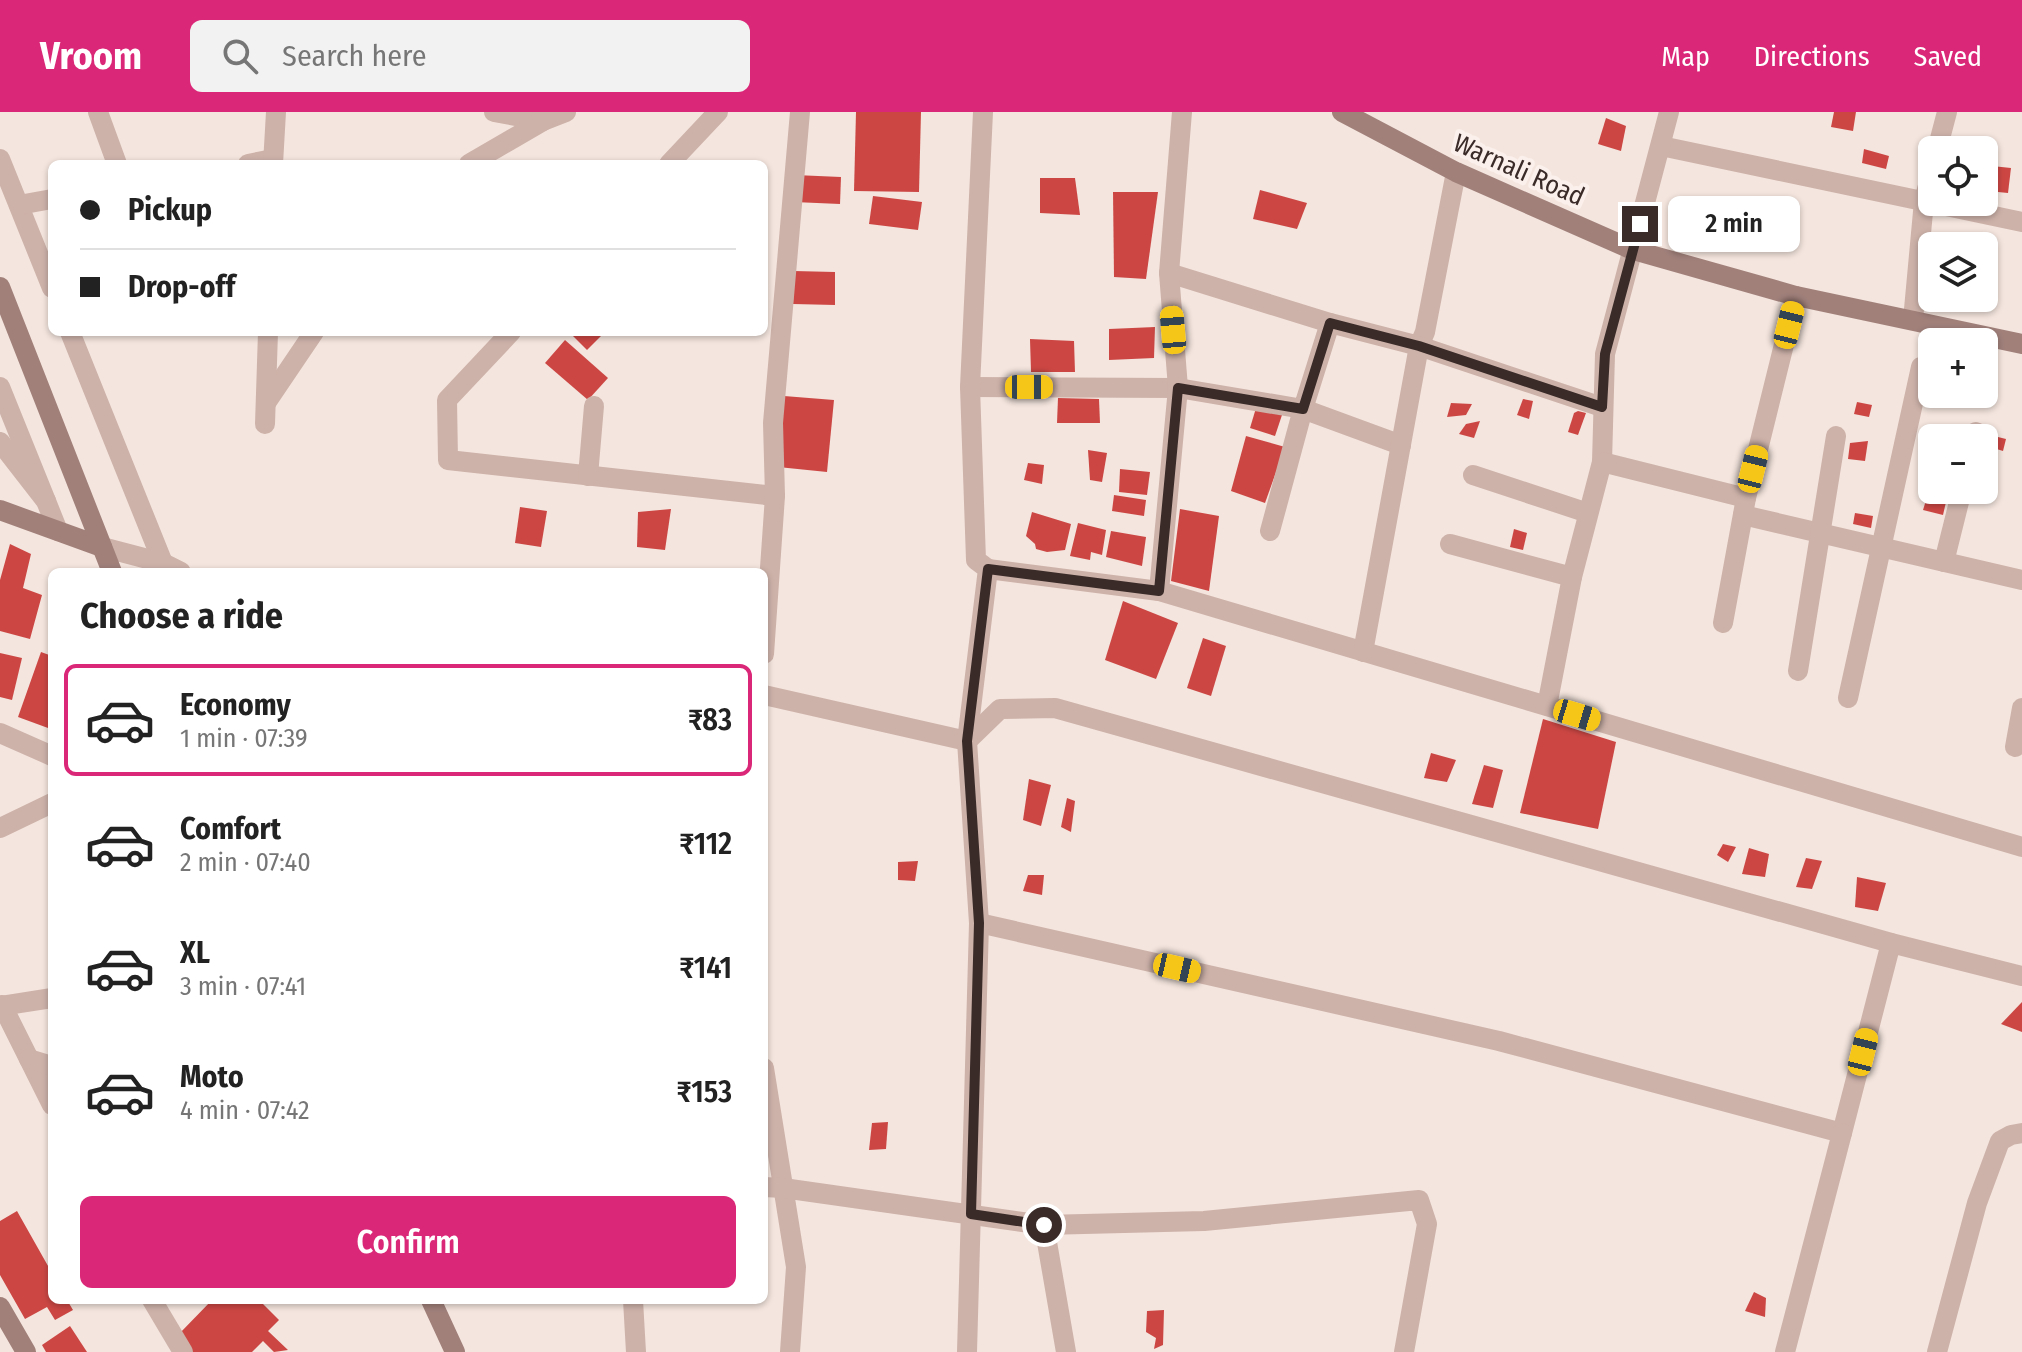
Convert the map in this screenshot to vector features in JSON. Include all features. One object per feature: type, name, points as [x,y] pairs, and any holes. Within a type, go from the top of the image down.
[{"type":"main road","name":"Warnali Road","points":[[1342,112],[1456,172],[1633,250],[1796,296],[1913,320],[1936,328]]},
{"type":"main road","points":[[0,287],[110,568]]},
{"type":"main road","name":"Warnali Road","points":[[1998,341],[2022,344]]},
{"type":"main road","points":[[0,510],[102,547]]},
{"type":"main road","points":[[433,1304],[455,1352]]},
{"type":"main road","points":[[0,1307],[26,1352]]},
{"type":"street","points":[[98,112],[116,160]]},
{"type":"street","points":[[273,160],[276,112]]},
{"type":"street","points":[[494,112],[543,121]]},
{"type":"street","points":[[476,160],[543,121],[566,112]]},
{"type":"street","points":[[673,160],[718,112]]},
{"type":"street","points":[[768,597],[775,496],[773,423],[800,112]]},
{"type":"street","points":[[983,112],[970,387],[976,560],[988,569],[1159,591],[2022,847]]},
{"type":"street","points":[[1159,591],[1178,388],[1169,273],[1182,112]]},
{"type":"street","points":[[1547,706],[1572,577],[1602,462],[1605,354],[1669,112]]},
{"type":"street","points":[[1941,136],[1947,112]]},
{"type":"street","points":[[1661,146],[1918,200]]},
{"type":"street","points":[[0,159],[48,278]]},
{"type":"street","points":[[1363,652],[1419,346],[1425,332],[1456,172]]},
{"type":"street","points":[[19,205],[48,200]]},
{"type":"street","points":[[1913,320],[1923,216]]},
{"type":"street","points":[[1994,216],[2022,222]]},
{"type":"street","points":[[1169,273],[1330,323],[1419,346],[1602,407]]},
{"type":"street","points":[[1723,623],[1745,506],[1796,296]]},
{"type":"street","points":[[1270,531],[1330,323]]},
{"type":"street","points":[[72,336],[172,568]]},
{"type":"street","points":[[268,336],[266,414],[312,336]]},
{"type":"street","points":[[507,336],[447,400],[448,460],[775,496]]},
{"type":"street","points":[[1848,698],[1918,380]]},
{"type":"street","points":[[0,387],[58,531]]},
{"type":"street","points":[[970,387],[1178,388],[1303,409],[1401,445]]},
{"type":"street","points":[[588,476],[594,406]]},
{"type":"street","points":[[1798,671],[1836,436]]},
{"type":"street","points":[[0,442],[46,501]]},
{"type":"street","points":[[1602,462],[1745,506],[1820,533],[2022,580]]},
{"type":"street","points":[[1473,475],[1588,513]]},
{"type":"street","points":[[1944,562],[1958,504]]},
{"type":"street","points":[[1450,544],[1572,577]]},
{"type":"street","points":[[102,547],[172,568]]},
{"type":"street","points":[[967,1352],[979,923],[967,741],[988,569]]},
{"type":"street","points":[[768,696],[967,741]]},
{"type":"street","points":[[967,741],[1000,709],[1055,708],[1891,943],[2022,976]]},
{"type":"street","points":[[2015,747],[2022,708]]},
{"type":"street","points":[[0,733],[48,754]]},
{"type":"street","points":[[0,828],[48,805]]},
{"type":"street","points":[[979,923],[1499,1041],[1842,1133]]},
{"type":"street","points":[[1785,1352],[1891,943]]},
{"type":"street","points":[[48,999],[1,1005],[48,1097]]},
{"type":"street","points":[[29,1059],[48,1065]]},
{"type":"street","points":[[768,1116],[774,1188],[796,1267],[790,1352]]},
{"type":"street","points":[[1937,1352],[1977,1203],[2000,1141],[2022,1133]]},
{"type":"street","points":[[774,1188],[1044,1225],[1204,1221],[1419,1200],[1427,1224],[1404,1352]]},
{"type":"street","points":[[1044,1225],[1066,1352]]},
{"type":"street","points":[[154,1304],[183,1352]]},
{"type":"street","points":[[633,1304],[636,1352]]},
{"type":"building","points":[[856,112],[921,112],[919,192],[854,191]]},
{"type":"building","points":[[1834,112],[1856,112],[1853,131],[1831,127]]},
{"type":"building","points":[[1606,118],[1626,126],[1621,151],[1598,144]]},
{"type":"building","points":[[1864,149],[1889,156],[1886,169],[1862,163]]},
{"type":"building","points":[[1998,167],[2011,168],[2008,193],[1998,192]]},
{"type":"building","points":[[795,175],[841,177],[840,204],[794,202]]},
{"type":"building","points":[[1040,178],[1075,178],[1080,215],[1040,213]]},
{"type":"building","points":[[1260,190],[1307,203],[1297,229],[1253,219]]},
{"type":"building","points":[[1113,192],[1158,192],[1146,279],[1114,277]]},
{"type":"building","points":[[873,196],[922,202],[918,230],[869,224]]},
{"type":"building","points":[[794,271],[835,272],[835,305],[793,304]]},
{"type":"building","points":[[1155,327],[1154,358],[1109,360],[1109,329]]},
{"type":"building","points":[[573,336],[601,336],[587,350]]},
{"type":"building","points":[[1030,339],[1074,341],[1075,372],[1031,372]]},
{"type":"building","points":[[565,340],[608,378],[588,400],[545,363]]},
{"type":"building","points":[[784,396],[834,400],[827,472],[778,467]]},
{"type":"building","points":[[1058,398],[1099,399],[1100,423],[1057,423]]},
{"type":"building","points":[[1523,399],[1533,401],[1529,419],[1517,415]]},
{"type":"building","points":[[1857,402],[1872,405],[1869,417],[1854,414]]},
{"type":"building","points":[[1451,403],[1472,404],[1466,415],[1447,417]]},
{"type":"building","points":[[1256,408],[1283,412],[1275,436],[1250,428]]},
{"type":"building","points":[[1574,413],[1586,413],[1578,435],[1568,432]]},
{"type":"building","points":[[1480,421],[1474,438],[1459,434],[1466,424]]},
{"type":"building","points":[[1246,436],[1285,447],[1265,503],[1231,491]]},
{"type":"building","points":[[1998,437],[2006,439],[2003,451],[1998,449]]},
{"type":"building","points":[[1868,441],[1865,461],[1848,459],[1850,443]]},
{"type":"building","points":[[1088,450],[1107,453],[1102,482],[1090,480]]},
{"type":"building","points":[[1028,463],[1044,465],[1042,484],[1024,480]]},
{"type":"building","points":[[1120,469],[1150,472],[1147,495],[1119,492]]},
{"type":"building","points":[[1114,495],[1146,500],[1144,516],[1112,511]]},
{"type":"building","points":[[1925,504],[1946,504],[1943,515],[1923,510]]},
{"type":"building","points":[[520,507],[547,511],[541,547],[515,543]]},
{"type":"building","points":[[671,509],[665,550],[637,547],[638,512]]},
{"type":"building","points":[[1180,509],[1219,516],[1209,591],[1171,581]]},
{"type":"building","points":[[1032,512],[1071,524],[1065,550],[1047,552],[1036,549],[1026,536]]},
{"type":"building","points":[[1855,513],[1873,516],[1871,528],[1853,524]]},
{"type":"building","points":[[1078,523],[1106,530],[1102,555],[1091,552],[1090,560],[1070,556]]},
{"type":"building","points":[[1514,529],[1527,533],[1523,550],[1510,547]]},
{"type":"building","points":[[1111,531],[1146,537],[1142,566],[1106,557]]},
{"type":"building","points":[[10,544],[31,554],[23,588],[42,595],[30,639],[0,631],[0,580]]},
{"type":"building","points":[[1123,601],[1178,623],[1156,679],[1105,660]]},
{"type":"building","points":[[1203,638],[1226,646],[1211,696],[1187,688]]},
{"type":"building","points":[[41,652],[48,655],[48,728],[18,717]]},
{"type":"building","points":[[0,653],[22,658],[12,700],[0,697]]},
{"type":"building","points":[[1543,719],[1616,742],[1598,829],[1520,813]]},
{"type":"building","points":[[1431,753],[1456,760],[1447,782],[1424,778]]},
{"type":"building","points":[[1484,765],[1503,770],[1493,808],[1472,804]]},
{"type":"building","points":[[1029,779],[1051,785],[1041,826],[1023,820]]},
{"type":"building","points":[[1067,798],[1075,801],[1071,832],[1061,827]]},
{"type":"building","points":[[1723,844],[1736,847],[1728,862],[1717,855]]},
{"type":"building","points":[[1749,848],[1769,854],[1765,877],[1742,874]]},
{"type":"building","points":[[1806,858],[1822,861],[1812,889],[1796,887]]},
{"type":"building","points":[[918,861],[915,881],[898,880],[898,862]]},
{"type":"building","points":[[1028,875],[1044,875],[1042,895],[1023,891]]},
{"type":"building","points":[[1857,877],[1886,883],[1878,911],[1855,907]]},
{"type":"building","points":[[2022,1002],[2022,1032],[2001,1024]]},
{"type":"building","points":[[888,1122],[886,1149],[869,1150],[872,1123]]},
{"type":"building","points":[[17,1211],[48,1266],[48,1304],[69,1304],[73,1310],[55,1320],[47,1307],[25,1319],[0,1275],[0,1221]]},
{"type":"building","points":[[1754,1292],[1766,1298],[1765,1317],[1745,1311]]},
{"type":"building","points":[[208,1304],[263,1304],[279,1320],[268,1331],[288,1350],[274,1352],[263,1341],[252,1352],[189,1352],[179,1334]]},
{"type":"building","points":[[1164,1310],[1163,1345],[1154,1349],[1156,1338],[1146,1332],[1147,1311]]},
{"type":"building","points":[[70,1326],[87,1352],[46,1352],[42,1345]]},
{"type":"route","points":[[1044,1225],[971,1214],[979,923],[967,741],[988,569],[1159,591],[1178,388],[1303,409],[1330,323],[1419,346],[1602,407],[1605,354],[1640,224]]}]
